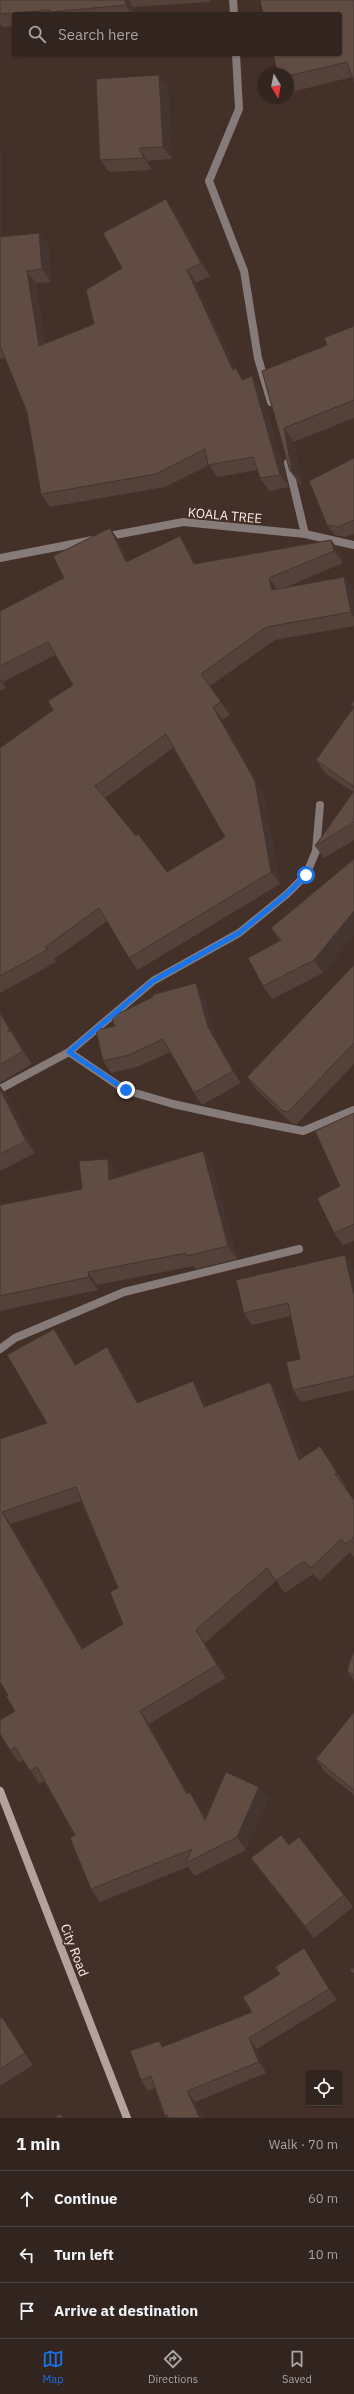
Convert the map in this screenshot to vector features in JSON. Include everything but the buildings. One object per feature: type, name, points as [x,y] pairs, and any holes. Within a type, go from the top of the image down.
[{"type":"main road","name":"City Road","points":[[0,1791],[127,2118]]},
{"type":"street","points":[[233,0],[234,12]]},
{"type":"street","points":[[236,56],[239,109],[209,181],[244,271],[258,358],[272,409]]},
{"type":"street","points":[[285,454],[305,534]]},
{"type":"street","name":"KOALA TREE","points":[[0,558],[183,522],[305,534],[354,545]]},
{"type":"street","points":[[0,1089],[69,1052],[153,981],[239,933],[287,894],[306,875],[316,850],[320,805]]},
{"type":"street","points":[[69,1052],[126,1090],[173,1104],[237,1118],[304,1131],[354,1110]]},
{"type":"street","points":[[0,1349],[15,1338],[124,1292],[299,1249]]},
{"type":"route","points":[[126,1090],[69,1052],[153,981],[239,933],[287,894],[306,875]]}]
